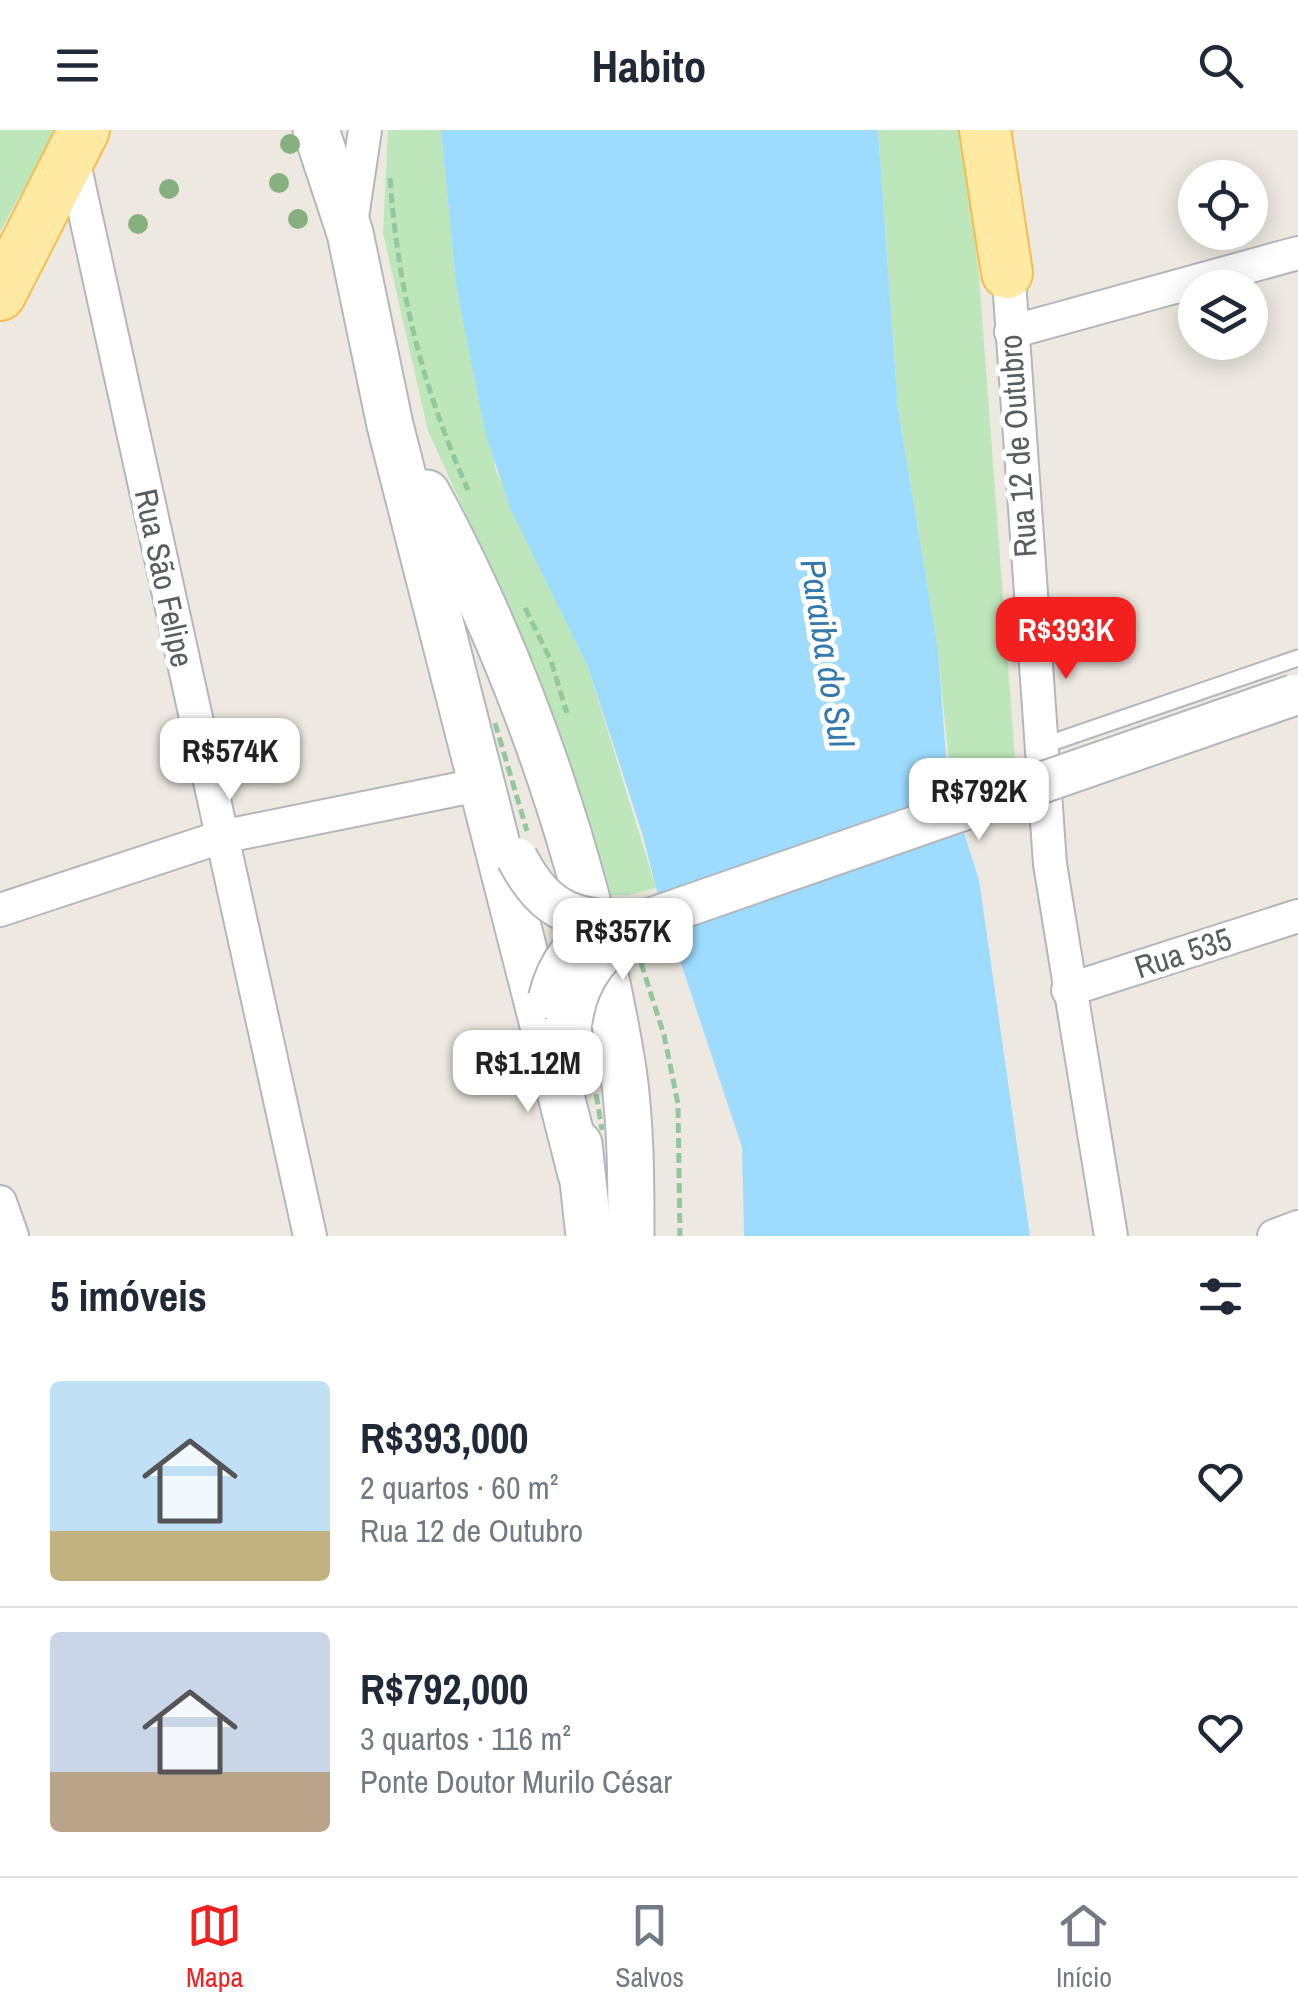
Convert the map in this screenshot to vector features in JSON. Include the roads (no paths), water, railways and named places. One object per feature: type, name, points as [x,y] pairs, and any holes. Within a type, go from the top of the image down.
[{"type":"main road","points":[[316,130],[350,233],[390,424],[581,1174]]},
{"type":"main road","points":[[985,130],[1008,273]]},
{"type":"main road","points":[[4,276],[78,142]]},
{"type":"main road","points":[[390,424],[440,516],[510,674],[587,904],[623,1071],[631,1172],[631,1236]]},
{"type":"main road","points":[[590,1236],[559,1010],[624,922]]},
{"type":"street","points":[[350,233],[365,130]]},
{"type":"street","name":"Rua 12 de Outubro","points":[[1002,130],[1011,332],[1039,747],[1068,990],[1111,1236]]},
{"type":"street","name":"Rua São Felipe","points":[[78,142],[221,837],[310,1236]]},
{"type":"street","points":[[1011,332],[1298,252]]},
{"type":"street","points":[[524,848],[534,886],[553,906],[574,916],[624,922],[1296,677]]},
{"type":"street","points":[[0,910],[221,837],[486,796]]},
{"type":"street","name":"Rua 535","points":[[1068,990],[1298,916]]},
{"type":"street","points":[[0,1202],[12,1236]]},
{"type":"street","points":[[1274,1236],[1298,1228]]},
{"type":"lane","points":[[1039,747],[1296,677]]},
{"type":"water","name":"Paraiba do Sul","points":[[441,130],[878,130],[898,408],[938,650],[948,782],[979,880],[1030,1236],[744,1236],[742,1147],[656,888],[643,836],[588,667],[510,508],[485,432],[456,285]]}]
